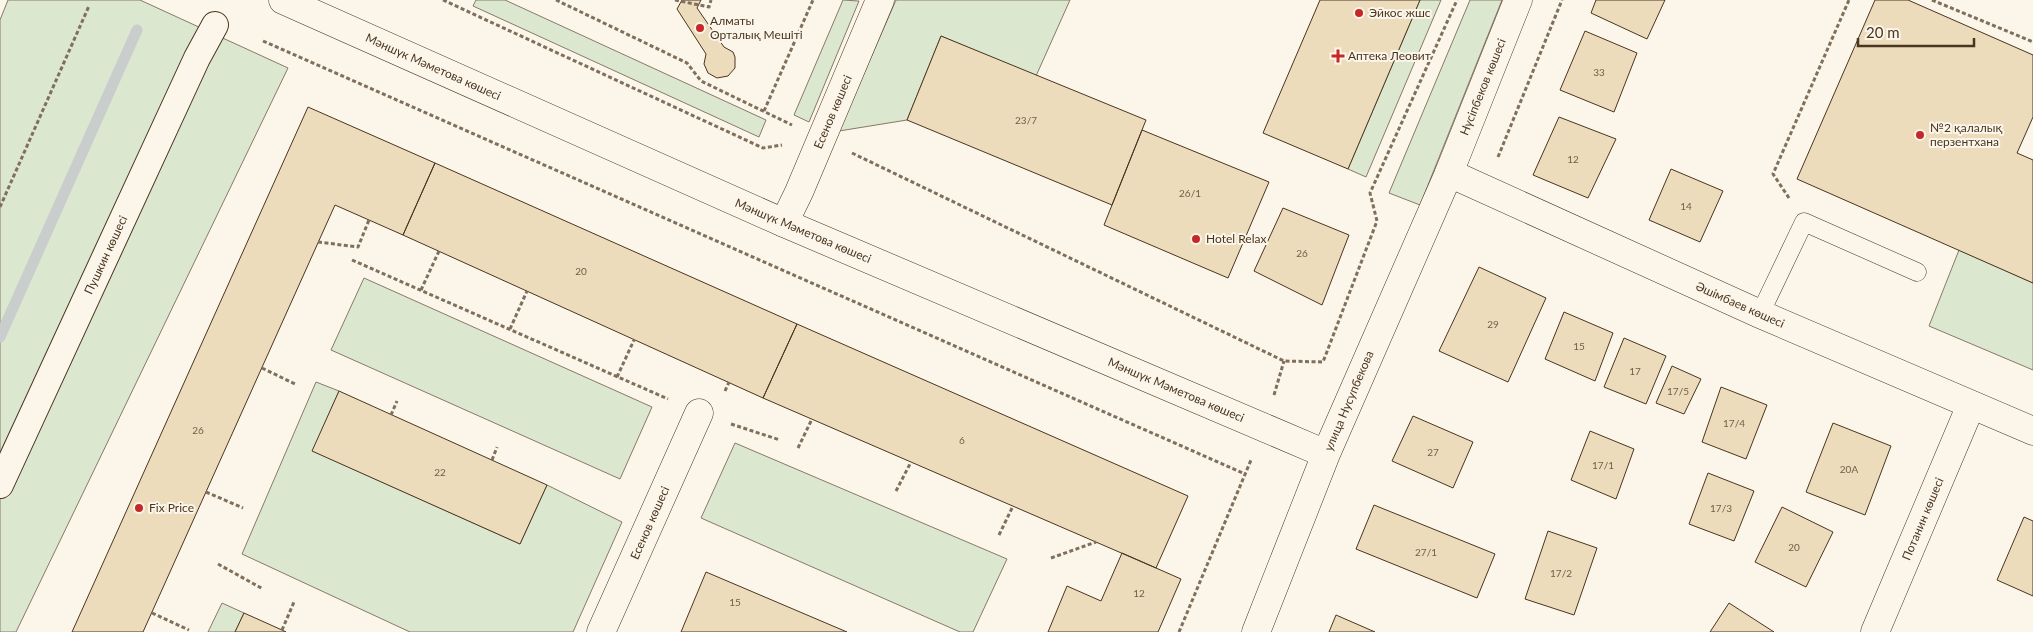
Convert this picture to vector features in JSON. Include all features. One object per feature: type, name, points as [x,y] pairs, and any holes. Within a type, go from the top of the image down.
[{"type":"street","name":"Мәншүк Мәметова көшесі","points":[[283,0],[784,223],[1326,454]]},
{"type":"street","name":"Есенов көшесі","points":[[784,223],[822,139],[880,0]]},
{"type":"street","name":"Нүсіпбеков көшесі","points":[[1448,173],[1518,0]]},
{"type":"street","name":"Пушкин көшесі","points":[[0,485],[197,58],[215,25]]},
{"type":"street","name":"Әшімбаев көшесі","points":[[1448,173],[1760,314],[2033,431]]},
{"type":"street","name":"улица Нусупбекова","points":[[1256,632],[1326,454],[1448,173]]},
{"type":"street","name":"Потанин көшесі","points":[[1875,632],[1971,405]]},
{"type":"street","name":"Есенов көшесі","points":[[601,632],[699,413]]},
{"type":"lane","points":[[1760,314],[1804,222],[1917,272]]},
{"type":"path","points":[[443,0],[449,1],[764,148],[822,139]]},
{"type":"path","points":[[556,0],[687,62],[701,81],[1284,361],[1323,362],[1377,221],[1370,193],[1457,0]]},
{"type":"path","points":[[675,0],[708,7],[711,0]]},
{"type":"path","points":[[764,111],[813,0]]},
{"type":"path","points":[[1497,159],[1562,0]]},
{"type":"path","points":[[1804,222],[1773,174],[1849,0]]},
{"type":"path","points":[[1932,0],[2033,42]]},
{"type":"path","points":[[0,207],[89,6]]},
{"type":"path","points":[[263,41],[1245,474]]},
{"type":"path","points":[[318,242],[358,247],[369,220]]},
{"type":"path","points":[[420,290],[439,251]]},
{"type":"path","points":[[352,260],[699,413],[780,440]]},
{"type":"path","points":[[510,330],[527,291]]},
{"type":"path","points":[[617,376],[634,340]]},
{"type":"path","points":[[1179,632],[1264,427],[1284,361]]},
{"type":"path","points":[[262,368],[297,385]]},
{"type":"path","points":[[391,415],[397,401]]},
{"type":"path","points":[[798,448],[812,419]]},
{"type":"path","points":[[492,460],[496,447]]},
{"type":"path","points":[[896,491],[911,462]]},
{"type":"path","points":[[206,492],[243,508]]},
{"type":"path","points":[[999,535],[1013,506]]},
{"type":"path","points":[[1052,558],[1096,542]]},
{"type":"path","points":[[218,564],[263,589]]},
{"type":"path","points":[[282,630],[294,602]]},
{"type":"path","points":[[152,613],[189,630]]},
{"type":"green space","points":[[8,0],[140,0],[288,68],[16,632],[0,632],[0,20]]},
{"type":"green space","points":[[476,0],[505,0],[766,120],[759,137],[473,6]]},
{"type":"green space","points":[[843,0],[859,1],[809,122],[794,115]]},
{"type":"green space","points":[[896,0],[1070,0],[1036,76],[941,36],[907,120],[839,131]]},
{"type":"green space","points":[[1420,0],[1441,0],[1366,177],[1348,169]]},
{"type":"green space","points":[[1470,0],[1502,0],[1420,205],[1389,193]]},
{"type":"green space","points":[[1959,250],[2033,283],[2033,370],[1929,326]]},
{"type":"green space","points":[[364,278],[652,407],[620,479],[331,350]]},
{"type":"green space","points":[[316,382],[339,391],[313,451],[520,544],[547,485],[622,522],[573,632],[410,632],[242,554]]},
{"type":"green space","points":[[735,443],[1007,559],[973,632],[960,632],[701,518]]},
{"type":"green space","points":[[222,603],[244,613],[235,632],[208,632]]},
{"type":"building","name":"Алматы Орталық Мешіті","points":[[682,0],[701,0],[697,8],[724,47],[733,52],[735,68],[728,76],[717,78],[708,73],[704,64],[706,54],[677,9]]},
{"type":"building","points":[[1320,0],[1420,0],[1348,169],[1263,133]]},
{"type":"building","points":[[1596,0],[1665,0],[1647,39],[1591,13]]},
{"type":"building","name":"№2 қалалық перзентхана","points":[[1875,0],[1908,0],[2033,55],[2033,117],[2017,153],[2033,160],[2033,283],[1797,179]]},
{"type":"building","points":[[1585,31],[1637,53],[1614,112],[1560,90]]},
{"type":"building","points":[[941,36],[1146,120],[1112,205],[907,120]]},
{"type":"building","points":[[308,107],[435,163],[403,235],[335,205],[143,632],[72,632]]},
{"type":"building","points":[[1559,117],[1616,139],[1588,198],[1533,175]]},
{"type":"building","points":[[1142,130],[1269,182],[1228,278],[1104,225]]},
{"type":"building","points":[[435,163],[797,324],[763,398],[403,235]]},
{"type":"building","points":[[1671,169],[1723,191],[1700,242],[1649,220]]},
{"type":"building","points":[[1283,208],[1349,235],[1322,305],[1254,271]]},
{"type":"building","points":[[1479,267],[1546,298],[1508,382],[1439,351]]},
{"type":"building","points":[[1564,312],[1613,333],[1595,381],[1545,359]]},
{"type":"building","points":[[797,324],[1188,496],[1156,568],[763,398]]},
{"type":"building","points":[[1624,338],[1666,356],[1646,404],[1604,387]]},
{"type":"building","points":[[1672,366],[1701,379],[1684,414],[1656,403]]},
{"type":"building","points":[[1721,387],[1767,405],[1746,459],[1702,442]]},
{"type":"building","points":[[339,391],[547,485],[520,544],[312,451]]},
{"type":"building","points":[[1413,416],[1473,442],[1453,488],[1392,461]]},
{"type":"building","points":[[1833,423],[1891,446],[1865,515],[1806,492]]},
{"type":"building","points":[[1590,431],[1634,449],[1616,499],[1571,480]]},
{"type":"building","points":[[1708,473],[1754,491],[1734,541],[1689,524]]},
{"type":"building","points":[[1374,505],[1495,554],[1477,598],[1356,549]]},
{"type":"building","points":[[1782,507],[1833,532],[1806,587],[1755,562]]},
{"type":"building","points":[[2024,517],[2033,521],[2033,596],[1997,580]]},
{"type":"building","points":[[1548,531],[1597,548],[1574,615],[1525,599]]},
{"type":"building","points":[[1122,553],[1181,579],[1158,632],[1048,632],[1067,586],[1101,601]]},
{"type":"building","points":[[706,572],[847,632],[681,632]]},
{"type":"building","points":[[1729,603],[1774,632],[1710,632]]},
{"type":"building","points":[[244,613],[282,630],[286,632],[235,632]]},
{"type":"building","points":[[1336,615],[1375,632],[1329,632]]},
{"type":"waterway","points":[[0,337],[137,30]]},
{"type":"place","name":"Эйкос жшс","points":[[1359,13]]},
{"type":"place","name":"Алматы Орталық Мешіті","points":[[700,28]]},
{"type":"place","name":"Аптека Леовит","points":[[1338,56]]},
{"type":"place","name":"№2 қалалық перзентхана","points":[[1920,135]]},
{"type":"place","name":"Hotel Relax","points":[[1196,239]]},
{"type":"place","name":"Fix Price","points":[[139,508]]}]
